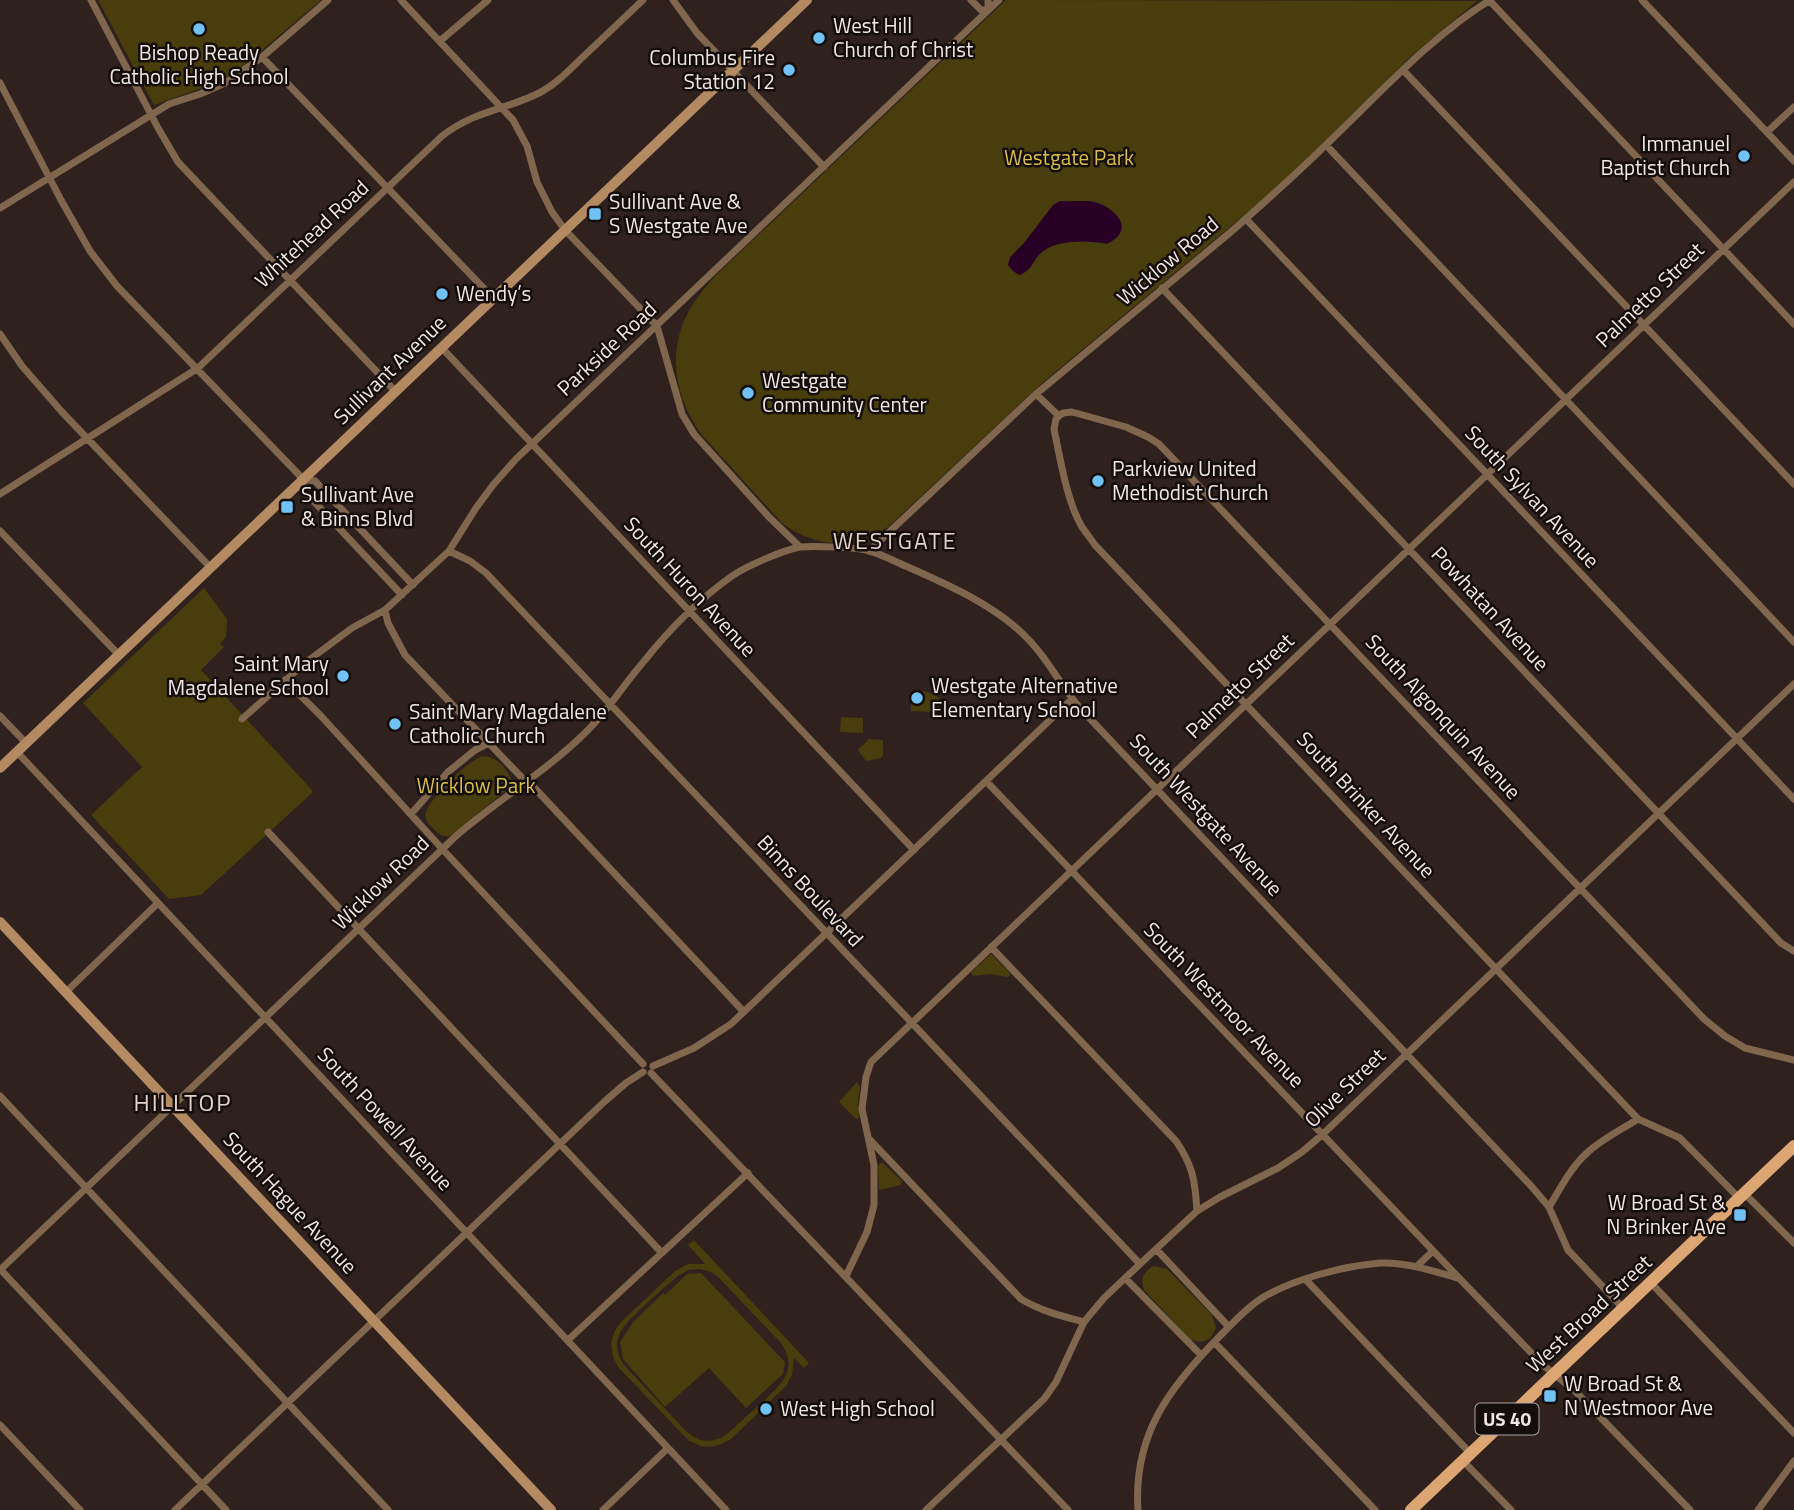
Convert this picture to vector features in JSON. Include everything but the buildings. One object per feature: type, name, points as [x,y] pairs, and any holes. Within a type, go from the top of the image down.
[{"type":"main road","name":"Sullivant Avenue","points":[[0,768],[807,0]]},
{"type":"main road","name":"South Hague Avenue","points":[[0,922],[551,1510]]},
{"type":"main road","name":"West Broad Street","points":[[1412,1510],[1794,1146]]},
{"type":"street","points":[[91,0],[178,162],[395,391]]},
{"type":"street","points":[[0,208],[169,104],[216,88],[262,57],[328,0]]},
{"type":"street","points":[[401,0],[502,107],[521,131],[537,183],[552,212],[565,230],[657,326],[682,414],[694,435],[800,547]]},
{"type":"street","points":[[440,41],[488,0]]},
{"type":"street","name":"Whitehead Road","points":[[0,494],[198,368],[442,136],[457,124],[485,111],[541,92],[563,76],[643,0]]},
{"type":"street","points":[[673,0],[698,33],[824,167]]},
{"type":"street","points":[[971,0],[981,10],[988,10],[988,0]]},
{"type":"street","name":"Parkside Road","points":[[242,719],[285,680],[352,628],[385,610],[449,551],[476,508],[516,459],[999,0]]},
{"type":"street","points":[[1489,0],[1794,324]]},
{"type":"street","name":"Wicklow Road","points":[[869,551],[1037,394],[1246,219],[1416,57],[1489,0]]},
{"type":"street","points":[[1642,0],[1794,161]]},
{"type":"street","points":[[262,57],[493,298]]},
{"type":"street","points":[[1403,70],[1794,484]]},
{"type":"street","points":[[0,83],[84,242],[117,286],[303,479],[306,492],[402,595]]},
{"type":"street","points":[[1767,132],[1794,107]]},
{"type":"street","points":[[1326,145],[1794,642]]},
{"type":"street","name":"Palmetto Street","points":[[845,1276],[867,1232],[874,1205],[874,1166],[862,1109],[870,1062],[1794,182]]},
{"type":"street","name":"South Sylvan Avenue","points":[[1246,219],[1794,799]]},
{"type":"street","name":"Powhatan Avenue","points":[[1162,288],[1781,943],[1794,951]]},
{"type":"street","points":[[0,334],[22,366],[210,567]]},
{"type":"street","name":"South Huron Avenue","points":[[441,347],[914,849]]},
{"type":"street","points":[[1037,394],[1059,416]]},
{"type":"street","name":"South Algonquin Avenue","points":[[1059,416],[1072,412],[1126,427],[1159,444],[1704,1019],[1745,1048],[1794,1060]]},
{"type":"street","name":"South Brinker Avenue","points":[[1059,416],[1055,424],[1056,439],[1074,509],[1082,527],[1103,553],[1638,1119],[1680,1138],[1794,1243]]},
{"type":"street","points":[[303,479],[315,481],[413,585]]},
{"type":"street","points":[[0,531],[118,655]]},
{"type":"street","name":"Wicklow Road","points":[[0,1270],[442,849],[475,820],[544,769],[585,733],[655,648],[690,612],[734,574],[800,547]]},
{"type":"street","name":"South Westgate Avenue","points":[[800,547],[869,551],[946,583],[980,602],[1033,643],[1072,699],[1532,1187],[1549,1207],[1568,1250],[1623,1308]]},
{"type":"street","name":"Binns Boulevard","points":[[449,551],[470,561],[486,573],[1140,1264]]},
{"type":"street","points":[[385,610],[388,623],[405,655],[744,1012]]},
{"type":"street","points":[[285,680],[648,1069],[1068,1510]]},
{"type":"street","name":"Olive Street","points":[[926,1510],[1044,1399],[1056,1382],[1084,1322],[1125,1278],[1197,1211],[1278,1168],[1302,1152],[1794,684]]},
{"type":"street","points":[[175,1510],[619,1089],[648,1069],[702,1044],[731,1024],[1072,699]]},
{"type":"street","points":[[0,716],[26,743]]},
{"type":"street","points":[[411,814],[448,772],[475,750],[489,743]]},
{"type":"street","name":"South Powell Avenue","points":[[17,752],[726,1510]]},
{"type":"street","name":"South Westmoor Avenue","points":[[986,781],[1459,1278],[1543,1365],[1575,1391],[1689,1510]]},
{"type":"street","points":[[268,832],[662,1253]]},
{"type":"street","points":[[65,992],[158,903]]},
{"type":"street","points":[[991,947],[1176,1140],[1187,1157],[1194,1176],[1197,1211]]},
{"type":"street","points":[[0,1096],[388,1510]]},
{"type":"street","points":[[1549,1207],[1585,1154],[1638,1119]]},
{"type":"street","points":[[869,1140],[1021,1299],[1050,1313],[1084,1322]]},
{"type":"street","points":[[568,1340],[748,1173]]},
{"type":"street","points":[[1156,1249],[1229,1327]]},
{"type":"street","points":[[1417,1266],[1433,1251]]},
{"type":"street","points":[[1138,1510],[1136,1492],[1139,1470],[1144,1448],[1161,1405],[1201,1355],[1262,1298],[1306,1280],[1344,1269],[1377,1264],[1417,1266],[1459,1278]]},
{"type":"street","points":[[0,1270],[226,1510]]},
{"type":"street","points":[[1125,1278],[1201,1355]]},
{"type":"street","points":[[1306,1280],[1467,1457],[1511,1510]]},
{"type":"street","points":[[1651,1283],[1794,1433]]},
{"type":"street","points":[[1214,1342],[1375,1510]]},
{"type":"street","points":[[0,1425],[80,1510]]},
{"type":"street","points":[[603,1510],[668,1448]]},
{"type":"street","points":[[1758,1510],[1794,1461]]},
{"type":"green space","name":"Bishop Ready Catholic High School","points":[[98,0],[321,0],[247,63],[219,82],[154,105]]},
{"type":"green space","name":"Westgate Park","points":[[1006,0],[1477,1],[1412,55],[1260,202],[1041,384],[888,527],[862,540],[848,542],[835,543],[808,537],[782,523],[701,434],[693,421],[677,379],[677,350],[684,321],[715,276]]},
{"type":"green space","points":[[204,588],[227,619],[226,637],[220,644],[224,647],[201,670],[312,793],[201,895],[169,899],[91,815],[142,767],[83,703]]},
{"type":"green space","points":[[924,691],[939,698],[940,707],[936,712],[911,711],[911,697]]},
{"type":"green space","points":[[841,717],[863,718],[863,733],[840,732]]},
{"type":"green space","points":[[868,739],[883,740],[881,758],[866,761],[858,750]]},
{"type":"green space","name":"Wicklow Park","points":[[482,756],[492,758],[503,766],[511,779],[509,788],[450,836],[440,834],[429,824],[426,812],[442,789],[459,772]]},
{"type":"green space","points":[[991,954],[1010,973],[1008,977],[972,975],[971,972]]},
{"type":"green space","points":[[857,1082],[860,1087],[858,1119],[839,1102]]},
{"type":"green space","points":[[882,1162],[902,1181],[901,1185],[879,1190],[878,1166]]},
{"type":"green space","points":[[694,1240],[809,1363],[804,1368],[794,1358],[792,1375],[786,1386],[731,1439],[710,1447],[689,1441],[619,1368],[613,1357],[611,1344],[614,1332],[621,1322],[675,1271],[688,1264],[705,1264],[688,1245]],"holes":[[[688,1270],[711,1272],[781,1343],[786,1353],[788,1370],[774,1391],[727,1434],[706,1441],[686,1431],[624,1365],[617,1345],[620,1333],[630,1320],[678,1276]]]},
{"type":"green space","points":[[1154,1266],[1167,1269],[1212,1315],[1216,1328],[1210,1339],[1201,1342],[1191,1340],[1145,1291],[1143,1277]]},
{"type":"green space","points":[[701,1273],[785,1362],[783,1374],[746,1408],[709,1368],[665,1407],[623,1359],[620,1342],[633,1322],[687,1274]]},
{"type":"shaded area","points":[[1060,201],[1099,203],[1118,218],[1122,228],[1119,235],[1107,244],[1080,242],[1052,246],[1044,250],[1028,270],[1019,275],[1008,265],[1010,257],[1053,205]]},
{"type":"place","name":"Bishop Ready Catholic High School","points":[[199,29]]},
{"type":"place","name":"West Hill Church of Christ","points":[[819,38]]},
{"type":"place","name":"Columbus Fire Station 12","points":[[789,70]]},
{"type":"place","name":"Immanuel Baptist Church","points":[[1744,156]]},
{"type":"place","name":"Sullivant Ave & S Westgate Ave","points":[[595,214]]},
{"type":"place","name":"Wendy’s","points":[[442,294]]},
{"type":"place","name":"Westgate Community Center","points":[[748,393]]},
{"type":"place","name":"Parkview United Methodist Church","points":[[1098,481]]},
{"type":"place","name":"Sullivant Ave & Binns Blvd","points":[[287,507]]},
{"type":"place","name":"Saint Mary Magdalene School","points":[[343,676]]},
{"type":"place","name":"Westgate Alternative Elementary School","points":[[917,698]]},
{"type":"place","name":"Saint Mary Magdalene Catholic Church","points":[[395,724]]},
{"type":"place","name":"W Broad St & N Brinker Ave","points":[[1740,1215]]},
{"type":"place","name":"W Broad St & N Westmoor Ave","points":[[1550,1396]]},
{"type":"place","name":"West High School","points":[[766,1409]]},
{"type":"district","name":"WESTGATE","points":[[895,541]]},
{"type":"district","name":"HILLTOP","points":[[183,1103]]}]
